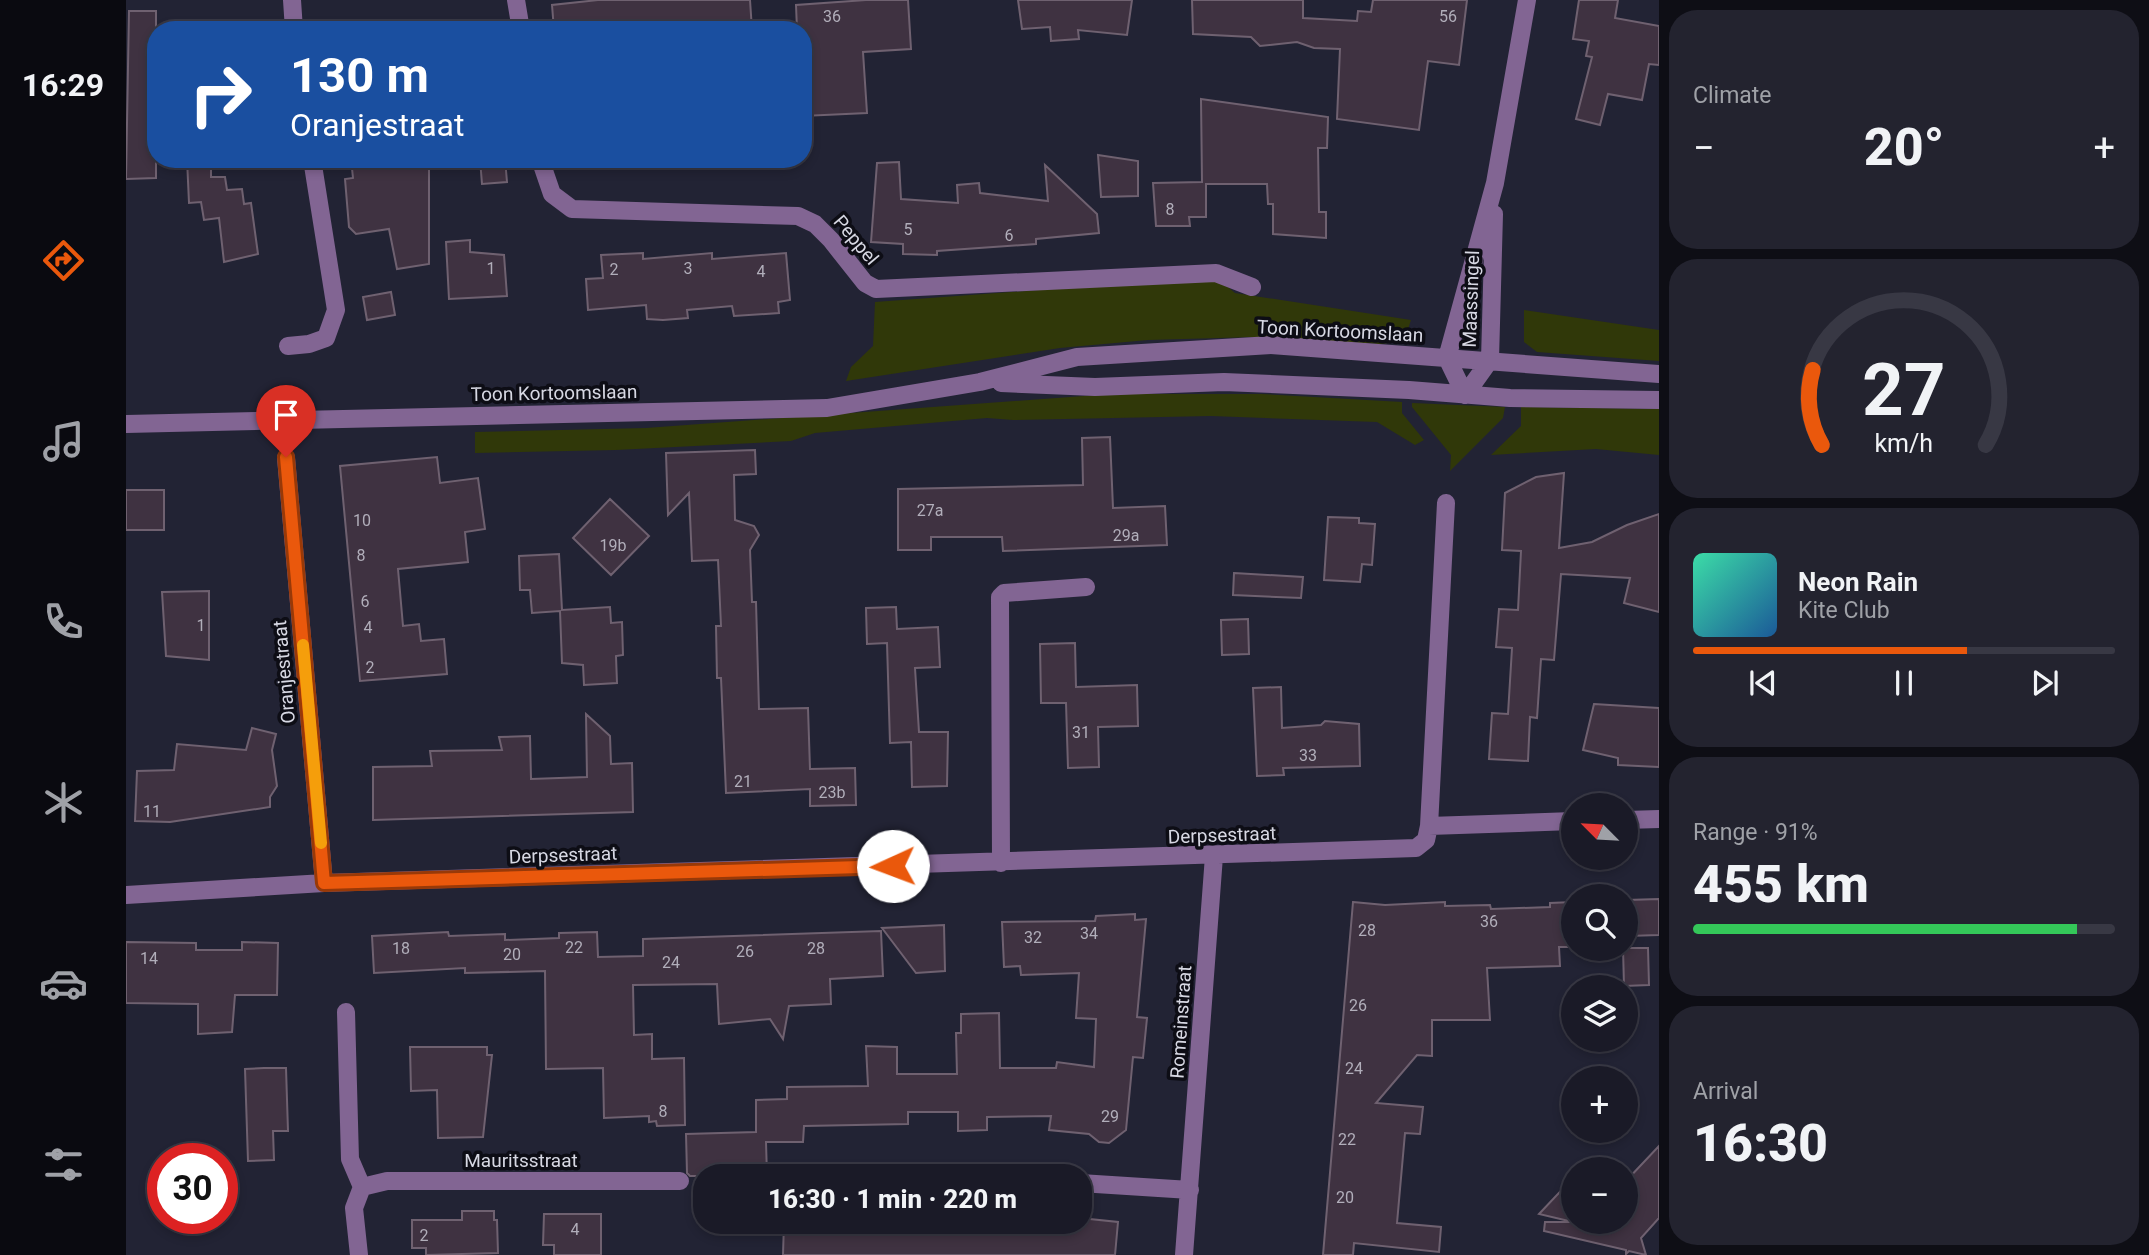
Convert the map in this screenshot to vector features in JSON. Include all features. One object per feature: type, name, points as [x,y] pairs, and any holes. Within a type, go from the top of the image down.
[{"type":"street","points":[[292,0],[293,21]]},
{"type":"street","points":[[516,0],[520,21]]},
{"type":"street","name":"Maassingel","points":[[1495,183],[1490,360],[1465,395],[1447,358],[1495,183],[1527,0]]},
{"type":"street","points":[[288,346],[309,344],[326,338],[336,310],[313,168]]},
{"type":"street","name":"Peppel","points":[[543,168],[552,194],[572,209],[798,216],[815,224],[865,283],[876,289],[1216,272],[1252,287]]},
{"type":"street","name":"Toon Kortoomslaan","points":[[126,424],[827,408],[981,383],[1077,357],[1271,345],[1659,374]]},
{"type":"street","name":"Toon Kortoomslaan","points":[[981,383],[1095,387],[1224,382],[1465,395],[1659,400]]},
{"type":"street","name":"Oranjestraat","points":[[286,457],[324,883]]},
{"type":"street","points":[[1446,503],[1429,826],[1561,821]]},
{"type":"street","points":[[1001,863],[1000,597],[1004,593],[1086,587]]},
{"type":"street","points":[[1638,819],[1659,818]]},
{"type":"street","name":"Derpsestraat","points":[[126,895],[324,883],[1416,848],[1426,840],[1429,826]]},
{"type":"street","name":"Romeinstraat","points":[[1184,1255],[1213,856]]},
{"type":"street","points":[[346,1012],[350,1159],[362,1187],[354,1208],[359,1255]]},
{"type":"street","name":"Mauritsstraat","points":[[362,1187],[387,1181],[680,1181]]},
{"type":"street","points":[[1092,1184],[1190,1189]]},
{"type":"green space","points":[[1216,277],[1235,293],[1411,320],[1404,341],[1380,344],[1254,337],[1148,340],[1060,348],[846,381],[851,367],[873,346],[875,302]]},
{"type":"green space","points":[[1524,310],[1659,330],[1659,361],[1537,352],[1524,342]]},
{"type":"green space","points":[[1111,394],[1261,394],[1402,402],[1402,413],[1424,440],[1415,445],[1377,422],[1211,416],[1013,420],[987,418],[815,433],[791,441],[616,450],[475,453],[475,432],[646,428]]},
{"type":"green space","points":[[1412,403],[1505,407],[1503,418],[1450,471],[1451,455],[1412,407]]},
{"type":"green space","points":[[1521,407],[1659,409],[1659,455],[1596,449],[1491,455],[1521,426]]},
{"type":"building","points":[[598,0],[750,0],[751,21],[553,21],[552,5]]},
{"type":"building","points":[[908,0],[911,49],[863,52],[867,113],[812,116],[812,21],[797,21],[796,5]]},
{"type":"building","points":[[1018,0],[1132,0],[1127,35],[1078,30],[1079,39],[1051,41],[1050,27],[1022,29]]},
{"type":"building","points":[[1192,0],[1303,0],[1303,18],[1357,21],[1358,11],[1371,12],[1373,0],[1467,0],[1459,65],[1428,61],[1419,130],[1337,119],[1340,49],[1314,48],[1297,42],[1260,46],[1251,37],[1193,34]]},
{"type":"building","points":[[1579,0],[1618,0],[1615,18],[1659,26],[1659,65],[1649,64],[1642,100],[1608,94],[1600,125],[1576,119],[1592,57],[1586,56],[1589,41],[1573,39]]},
{"type":"building","points":[[129,11],[156,11],[156,21],[147,21],[147,168],[156,168],[156,178],[126,179]]},
{"type":"building","points":[[1201,99],[1328,117],[1327,148],[1318,148],[1319,212],[1326,212],[1326,238],[1273,234],[1273,204],[1268,204],[1267,184],[1206,184],[1206,217],[1189,217],[1190,226],[1156,226],[1153,183],[1202,182]]},
{"type":"building","points":[[1098,155],[1138,161],[1138,196],[1101,197]]},
{"type":"building","points":[[899,162],[901,199],[958,203],[957,185],[979,183],[980,193],[1048,201],[1045,165],[1097,214],[1099,233],[1036,239],[1036,244],[937,251],[937,255],[903,254],[903,244],[871,242],[877,163]]},
{"type":"building","points":[[187,168],[211,168],[211,177],[225,177],[227,190],[242,189],[244,204],[251,203],[258,254],[224,262],[219,218],[204,220],[201,202],[189,203]]},
{"type":"building","points":[[352,168],[429,168],[429,264],[397,269],[389,229],[356,234],[349,227],[345,179],[353,178]]},
{"type":"building","points":[[481,168],[506,168],[507,182],[482,184]]},
{"type":"building","points":[[470,240],[470,252],[504,255],[507,296],[449,299],[446,242]]},
{"type":"building","points":[[643,253],[643,259],[712,253],[712,259],[786,253],[790,300],[778,302],[779,313],[734,316],[732,306],[687,310],[688,318],[663,320],[647,319],[646,305],[588,310],[586,279],[603,278],[601,255]]},
{"type":"building","points":[[391,292],[395,315],[367,320],[363,297]]},
{"type":"building","points":[[1110,437],[1113,508],[1165,506],[1167,545],[1003,551],[1002,537],[931,537],[931,550],[898,550],[898,489],[1083,485],[1082,438]]},
{"type":"building","points":[[755,450],[756,474],[734,475],[735,520],[754,526],[759,535],[750,550],[752,602],[756,602],[759,709],[808,708],[810,769],[855,768],[856,805],[810,806],[810,789],[726,793],[721,678],[717,678],[716,626],[721,626],[718,560],[692,561],[689,493],[668,515],[666,453]]},
{"type":"building","points":[[437,457],[440,483],[478,478],[485,529],[465,532],[468,562],[398,569],[403,626],[419,624],[421,641],[444,639],[447,674],[360,681],[340,466]]},
{"type":"building","points":[[1564,473],[1559,548],[1592,542],[1627,525],[1659,514],[1659,612],[1624,603],[1630,578],[1561,574],[1554,660],[1541,659],[1537,718],[1530,717],[1528,761],[1489,759],[1492,713],[1508,714],[1512,648],[1496,647],[1499,609],[1518,610],[1521,551],[1502,550],[1505,493],[1536,477]]},
{"type":"building","points":[[126,490],[164,490],[164,530],[126,530]]},
{"type":"building","points":[[610,499],[649,536],[611,575],[573,538]]},
{"type":"building","points":[[1328,517],[1359,518],[1359,523],[1375,524],[1372,565],[1362,564],[1360,582],[1324,580]]},
{"type":"building","points":[[559,554],[562,610],[610,607],[611,623],[622,622],[623,655],[616,656],[617,683],[584,685],[583,665],[562,663],[560,611],[532,613],[530,590],[520,590],[519,556]]},
{"type":"building","points":[[1234,573],[1303,577],[1301,598],[1233,595]]},
{"type":"building","points":[[209,591],[209,660],[166,656],[162,592]]},
{"type":"building","points":[[896,607],[897,629],[938,627],[940,667],[915,668],[919,732],[948,732],[947,786],[912,787],[911,742],[890,743],[887,643],[867,644],[866,608]]},
{"type":"building","points":[[1248,619],[1249,654],[1222,655],[1221,620]]},
{"type":"building","points":[[1075,643],[1076,687],[1137,685],[1138,726],[1098,727],[1099,767],[1068,768],[1066,703],[1041,703],[1040,644]]},
{"type":"building","points":[[1281,687],[1282,728],[1321,725],[1325,721],[1359,724],[1360,766],[1283,768],[1284,775],[1257,776],[1253,688]]},
{"type":"building","points":[[1594,704],[1659,708],[1659,767],[1618,765],[1618,758],[1583,750]]},
{"type":"building","points":[[586,714],[610,736],[611,764],[632,763],[633,812],[373,820],[373,767],[432,766],[430,751],[502,750],[499,737],[530,736],[531,779],[587,777]]},
{"type":"building","points":[[252,728],[276,734],[272,750],[277,786],[270,797],[270,807],[170,822],[135,821],[137,771],[174,770],[177,744],[246,750]]},
{"type":"building","points":[[1659,899],[1659,935],[1638,936],[1638,900]]},
{"type":"building","points":[[1353,902],[1385,905],[1445,902],[1445,906],[1490,905],[1491,909],[1550,907],[1550,903],[1561,903],[1560,966],[1487,968],[1490,1020],[1432,1020],[1432,1056],[1417,1055],[1376,1103],[1423,1107],[1420,1134],[1405,1133],[1397,1223],[1441,1227],[1439,1252],[1354,1243],[1353,1255],[1323,1255]]},
{"type":"building","points":[[1135,914],[1135,920],[1146,919],[1137,1017],[1147,1018],[1143,1058],[1133,1057],[1126,1130],[1109,1143],[1099,1142],[1089,1134],[1049,1130],[1051,1116],[987,1117],[987,1130],[958,1131],[958,1112],[908,1112],[908,1124],[804,1126],[803,1142],[766,1142],[767,1164],[693,1164],[693,1176],[687,1173],[686,1134],[756,1132],[756,1100],[787,1099],[787,1087],[868,1086],[866,1046],[897,1047],[897,1074],[957,1074],[956,1033],[961,1033],[961,1014],[999,1013],[1000,1068],[1056,1068],[1057,1062],[1094,1067],[1096,1019],[1076,1018],[1079,973],[1021,975],[1020,966],[1004,967],[1002,922],[1095,921],[1096,916]]},
{"type":"building","points":[[944,925],[945,971],[916,973],[882,928]]},
{"type":"building","points":[[881,931],[883,976],[830,979],[831,1004],[789,1006],[783,1039],[770,1019],[719,1024],[717,984],[633,985],[634,1035],[652,1034],[652,1059],[684,1058],[685,1125],[657,1126],[656,1121],[649,1122],[649,1116],[604,1118],[603,1068],[546,1069],[545,971],[465,973],[465,968],[374,973],[372,936],[448,932],[449,936],[505,934],[505,940],[559,938],[559,933],[597,932],[598,957],[643,956],[643,939]]},
{"type":"building","points":[[126,942],[196,943],[196,950],[242,950],[242,942],[278,943],[277,995],[235,995],[232,1032],[198,1034],[198,1004],[126,1003]]},
{"type":"building","points":[[1638,948],[1648,948],[1649,985],[1638,985],[1638,975],[1624,975],[1623,961],[1638,961]]},
{"type":"building","points":[[410,1047],[487,1047],[487,1055],[492,1055],[483,1137],[438,1138],[437,1090],[411,1091]]},
{"type":"building","points":[[286,1068],[288,1131],[273,1131],[274,1160],[248,1161],[245,1069]]},
{"type":"building","points":[[1659,1146],[1659,1218],[1641,1238],[1646,1255],[1629,1251],[1626,1254],[1626,1250],[1544,1231],[1545,1222],[1561,1222],[1561,1234],[1638,1234],[1638,1168]]},
{"type":"building","points":[[1561,1191],[1561,1219],[1539,1214]]},
{"type":"building","points":[[462,1211],[494,1211],[494,1220],[497,1220],[498,1253],[426,1255],[426,1248],[412,1248],[412,1220],[462,1220]]},
{"type":"building","points":[[544,1214],[601,1214],[601,1255],[554,1255],[554,1245],[543,1245]]},
{"type":"building","points":[[1092,1219],[1118,1222],[1115,1255],[783,1255],[784,1234],[1092,1234]]},
{"type":"slow traffic","points":[[303,645],[321,843]]},
{"type":"route","points":[[286,457],[324,883],[893,866]]}]
